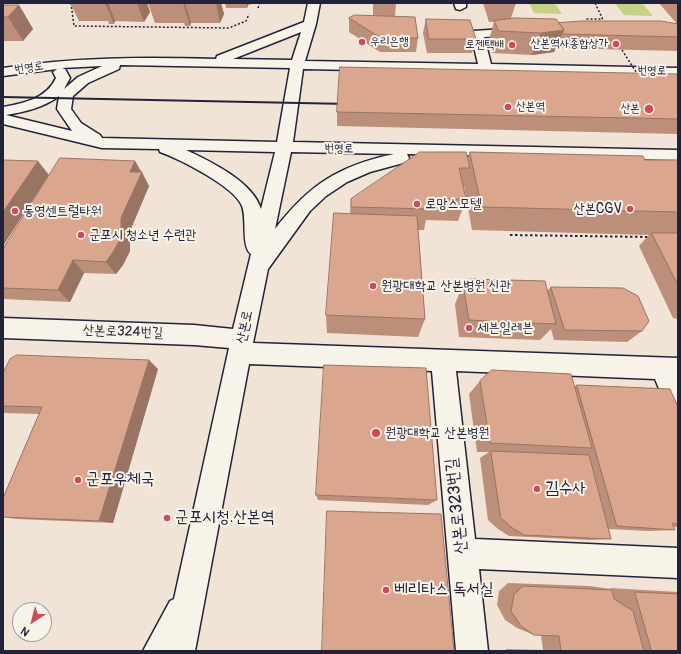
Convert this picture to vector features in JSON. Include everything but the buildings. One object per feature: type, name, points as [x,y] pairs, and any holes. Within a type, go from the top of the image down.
[{"type":"street","name":"산본로","points":[[179,651],[241,346],[284,147],[297,65],[310,24],[314,3]]},
{"type":"street","points":[[210,67],[310,24]]},
{"type":"street","points":[[486,69],[477,34],[530,32]]},
{"type":"street","points":[[102,143],[75,126],[64,109],[66,95],[83,80],[103,70],[129,61]]},
{"type":"street","name":"번영로","points":[[3,72],[48,65],[129,61],[210,67],[297,65],[678,72]]},
{"type":"street","points":[[3,111],[44,101],[60,88],[63,78],[58,70],[48,65]]},
{"type":"street","name":"번영로","points":[[3,119],[102,143],[678,155]]},
{"type":"street","points":[[146,144],[172,150],[201,164],[237,189],[251,205],[258,267]]},
{"type":"street","points":[[258,267],[311,200],[343,176],[377,163],[439,151]]},
{"type":"street","name":"산본로324번길","points":[[3,328],[194,335],[241,346]]},
{"type":"street","points":[[241,346],[443,360],[670,369],[678,405]]},
{"type":"street","name":"산본로323번길","points":[[443,360],[472,651]]},
{"type":"street","points":[[462,553],[678,563]]},
{"type":"street","points":[[159,651],[191,594]]},
{"type":"path","points":[[71,3],[74,26],[229,28],[246,21],[249,14]]},
{"type":"path","points":[[258,8],[260,3]]},
{"type":"path","points":[[594,3],[607,27]]},
{"type":"path","points":[[591,25],[587,19],[602,19]]},
{"type":"path","points":[[592,21],[597,21]]},
{"type":"path","points":[[622,50],[642,81]]},
{"type":"path","points":[[510,235],[655,237]]},
{"type":"green space","points":[[529,3],[555,3],[562,14],[534,13]]},
{"type":"green space","points":[[615,3],[642,3],[653,16],[624,15]]},
{"type":"railway","points":[[3,97],[349,104]]},
{"type":"place","name":"우리은행","points":[[362,42]]},
{"type":"place","name":"산본역사종합상가","points":[[616,44]]},
{"type":"place","name":"로젠택배","points":[[512,45]]},
{"type":"place","name":"산본역","points":[[508,107]]},
{"type":"place","name":"산본","points":[[649,109]]},
{"type":"place","name":"로망스모텔","points":[[417,204]]},
{"type":"place","name":"산본CGV","points":[[630,209]]},
{"type":"place","name":"동영센트럴타워","points":[[15,211]]},
{"type":"place","name":"군포시 청소년 수련관","points":[[81,235]]},
{"type":"place","name":"원광대학교 산본병원 신관","points":[[373,286]]},
{"type":"place","name":"세븐일레븐","points":[[469,328]]},
{"type":"place","name":"원광대학교 산본병원","points":[[376,433]]},
{"type":"place","name":"군포우체국","points":[[78,480]]},
{"type":"place","name":"김수사","points":[[537,489]]},
{"type":"place","name":"군포시청.산본역","points":[[167,518]]},
{"type":"place","name":"베리타스 독서실","points":[[386,590]]}]
